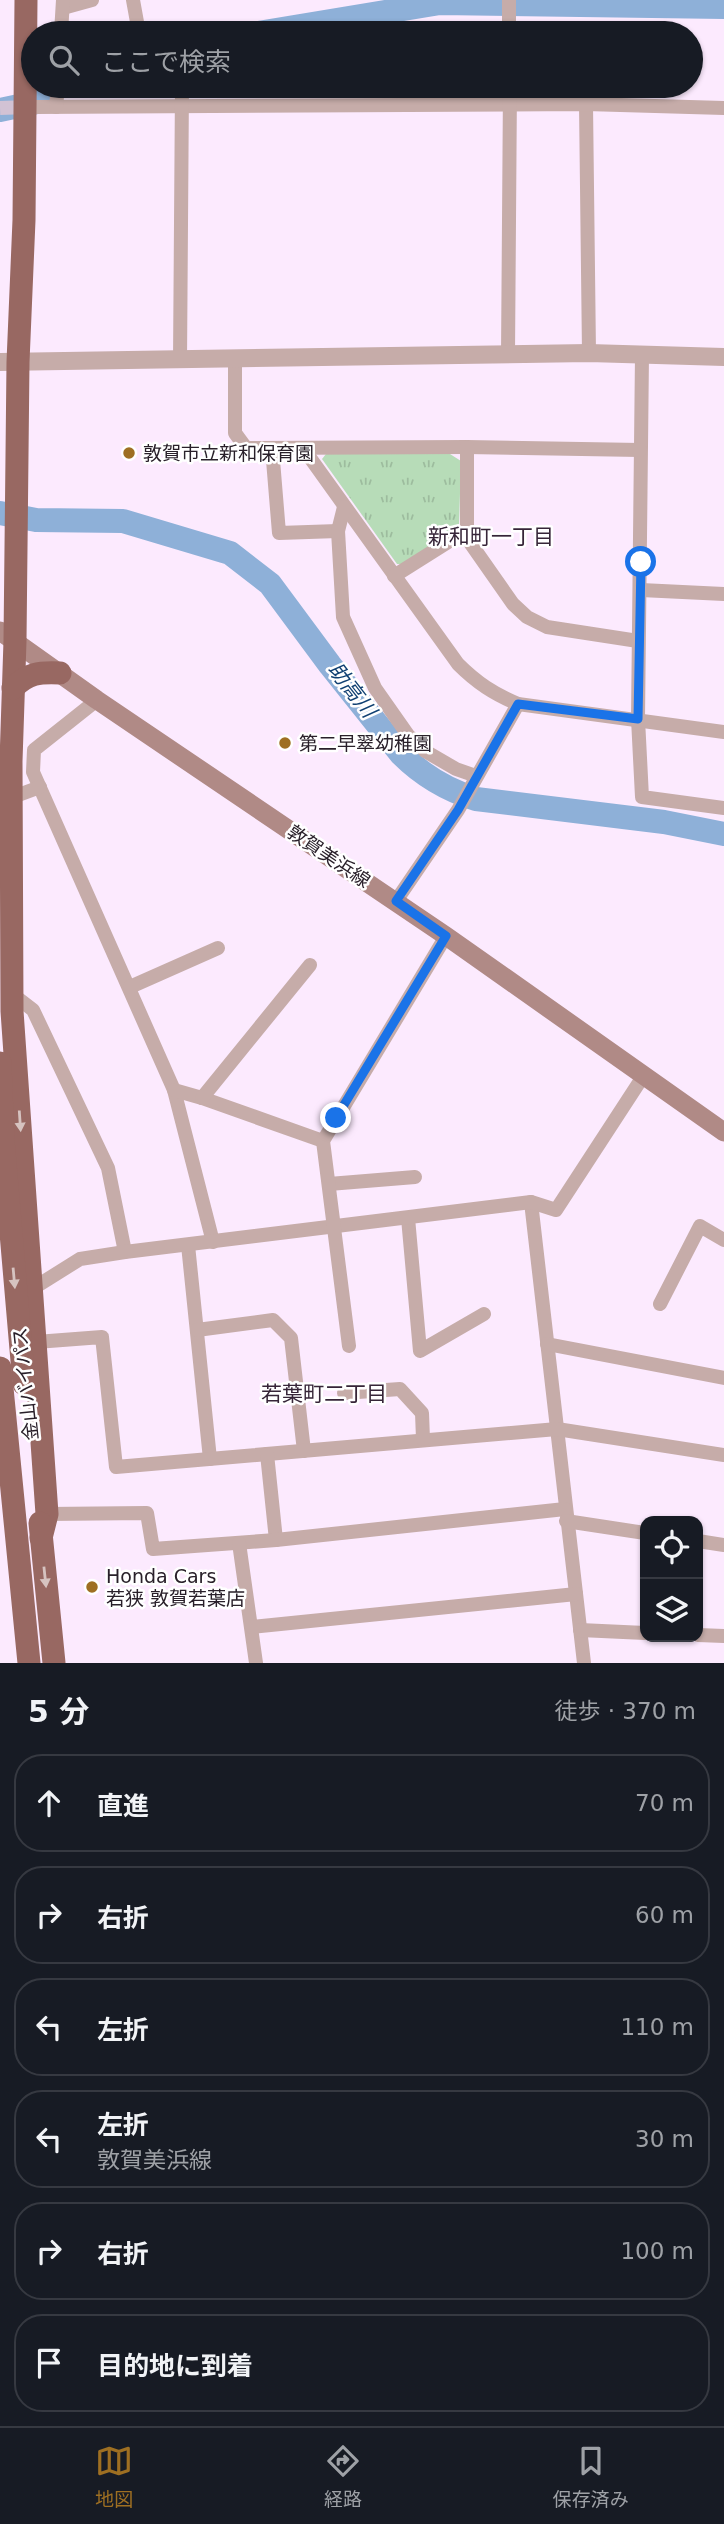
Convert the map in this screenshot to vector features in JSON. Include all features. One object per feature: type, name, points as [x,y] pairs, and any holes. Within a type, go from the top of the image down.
[{"type":"highway","points":[[12,0],[5,634],[13,688],[5,800],[11,993],[47,1514],[41,1538]]},
{"type":"highway","points":[[26,0],[26,21]]},
{"type":"highway","points":[[5,634],[9,362],[24,220],[25,98]]},
{"type":"highway","points":[[13,688],[23,678],[38,672],[60,673]]},
{"type":"highway","name":"金山バイパス","points":[[0,1063],[3,1140],[18,1323],[54,1663]]},
{"type":"highway","name":"金山バイパス","points":[[0,1368],[29,1663]]},
{"type":"highway","points":[[0,1468],[3,1508],[19,1555]]},
{"type":"main road","name":"敦賀美浜線","points":[[5,634],[97,700],[396,901],[724,1132]]},
{"type":"street","points":[[63,4],[92,0]]},
{"type":"street","points":[[133,0],[137,21]]},
{"type":"street","points":[[509,0],[509,21]]},
{"type":"street","points":[[56,107],[57,98]]},
{"type":"street","points":[[180,361],[181,98]]},
{"type":"street","points":[[508,355],[510,98]]},
{"type":"street","points":[[35,107],[586,104],[724,108]]},
{"type":"street","points":[[586,104],[589,353]]},
{"type":"street","points":[[9,362],[589,353],[724,357]]},
{"type":"street","points":[[642,355],[641,590],[638,641],[642,797],[724,808]]},
{"type":"street","points":[[234,358],[235,433],[246,448],[467,447],[640,450]]},
{"type":"street","points":[[303,447],[458,664],[477,683],[518,704],[724,732]]},
{"type":"street","points":[[467,447],[467,530],[471,544],[513,604],[527,617],[547,627],[638,641]]},
{"type":"street","points":[[272,448],[279,533],[338,531]]},
{"type":"street","points":[[344,507],[338,531],[343,617],[374,688],[408,734],[425,751],[456,769],[476,776]]},
{"type":"street","points":[[394,576],[467,530]]},
{"type":"street","points":[[641,590],[724,594]]},
{"type":"street","points":[[97,700],[34,750],[33,772],[174,1090],[213,1242]]},
{"type":"street","points":[[396,901],[458,810],[518,704]]},
{"type":"street","points":[[5,800],[40,787]]},
{"type":"street","points":[[349,1346],[323,1141],[446,936]]},
{"type":"street","points":[[130,987],[218,948]]},
{"type":"street","points":[[202,1098],[310,965]]},
{"type":"street","points":[[11,993],[33,1010],[108,1168],[125,1252]]},
{"type":"street","points":[[32,1289],[80,1259],[125,1252],[531,1202],[556,1210],[644,1074]]},
{"type":"street","points":[[174,1090],[323,1141]]},
{"type":"street","points":[[329,1184],[415,1177]]},
{"type":"street","points":[[531,1202],[584,1663]]},
{"type":"street","points":[[408,1218],[420,1351],[484,1314]]},
{"type":"street","points":[[660,1304],[700,1226],[724,1240]]},
{"type":"street","points":[[188,1245],[210,1459]]},
{"type":"street","points":[[197,1330],[273,1320],[291,1338],[304,1451]]},
{"type":"street","points":[[36,1342],[102,1337],[116,1467],[557,1429],[724,1455]]},
{"type":"street","points":[[547,1344],[724,1378]]},
{"type":"street","points":[[344,1393],[400,1389],[422,1413],[423,1439]]},
{"type":"street","points":[[267,1454],[276,1541]]},
{"type":"street","points":[[47,1514],[147,1513],[153,1549],[276,1541],[566,1515],[640,1532]]},
{"type":"street","points":[[703,1542],[724,1545]]},
{"type":"street","points":[[240,1543],[256,1663]]},
{"type":"street","points":[[253,1627],[576,1594]]},
{"type":"street","points":[[580,1630],[640,1633]]},
{"type":"street","points":[[703,1635],[724,1636]]},
{"type":"green space","points":[[326,454],[450,454],[461,461],[459,527],[405,564],[397,564],[322,459]]},
{"type":"waterway","points":[[331,21],[440,3],[724,7]]},
{"type":"waterway","points":[[0,110],[33,103],[40,98]]},
{"type":"waterway","name":"助高川","points":[[0,513],[36,520],[123,521],[230,553],[270,584],[401,754],[427,776],[455,791],[476,799],[664,822],[724,834]]},
{"type":"tunnel","points":[[0,108],[30,107]]},
{"type":"place","name":"敦賀市立新和保育園","points":[[129,453]]},
{"type":"place","name":"第二早翠幼稚園","points":[[285,743]]},
{"type":"place","name":"Honda Cars 若狭 敦賀若葉店","points":[[92,1587]]},
{"type":"district","name":"新和町一丁目","points":[[491,537]]},
{"type":"district","name":"若葉町二丁目","points":[[324,1394]]},
{"type":"route","points":[[336,1118],[446,936],[396,901],[458,810],[518,704],[638,719],[641,562]]}]
